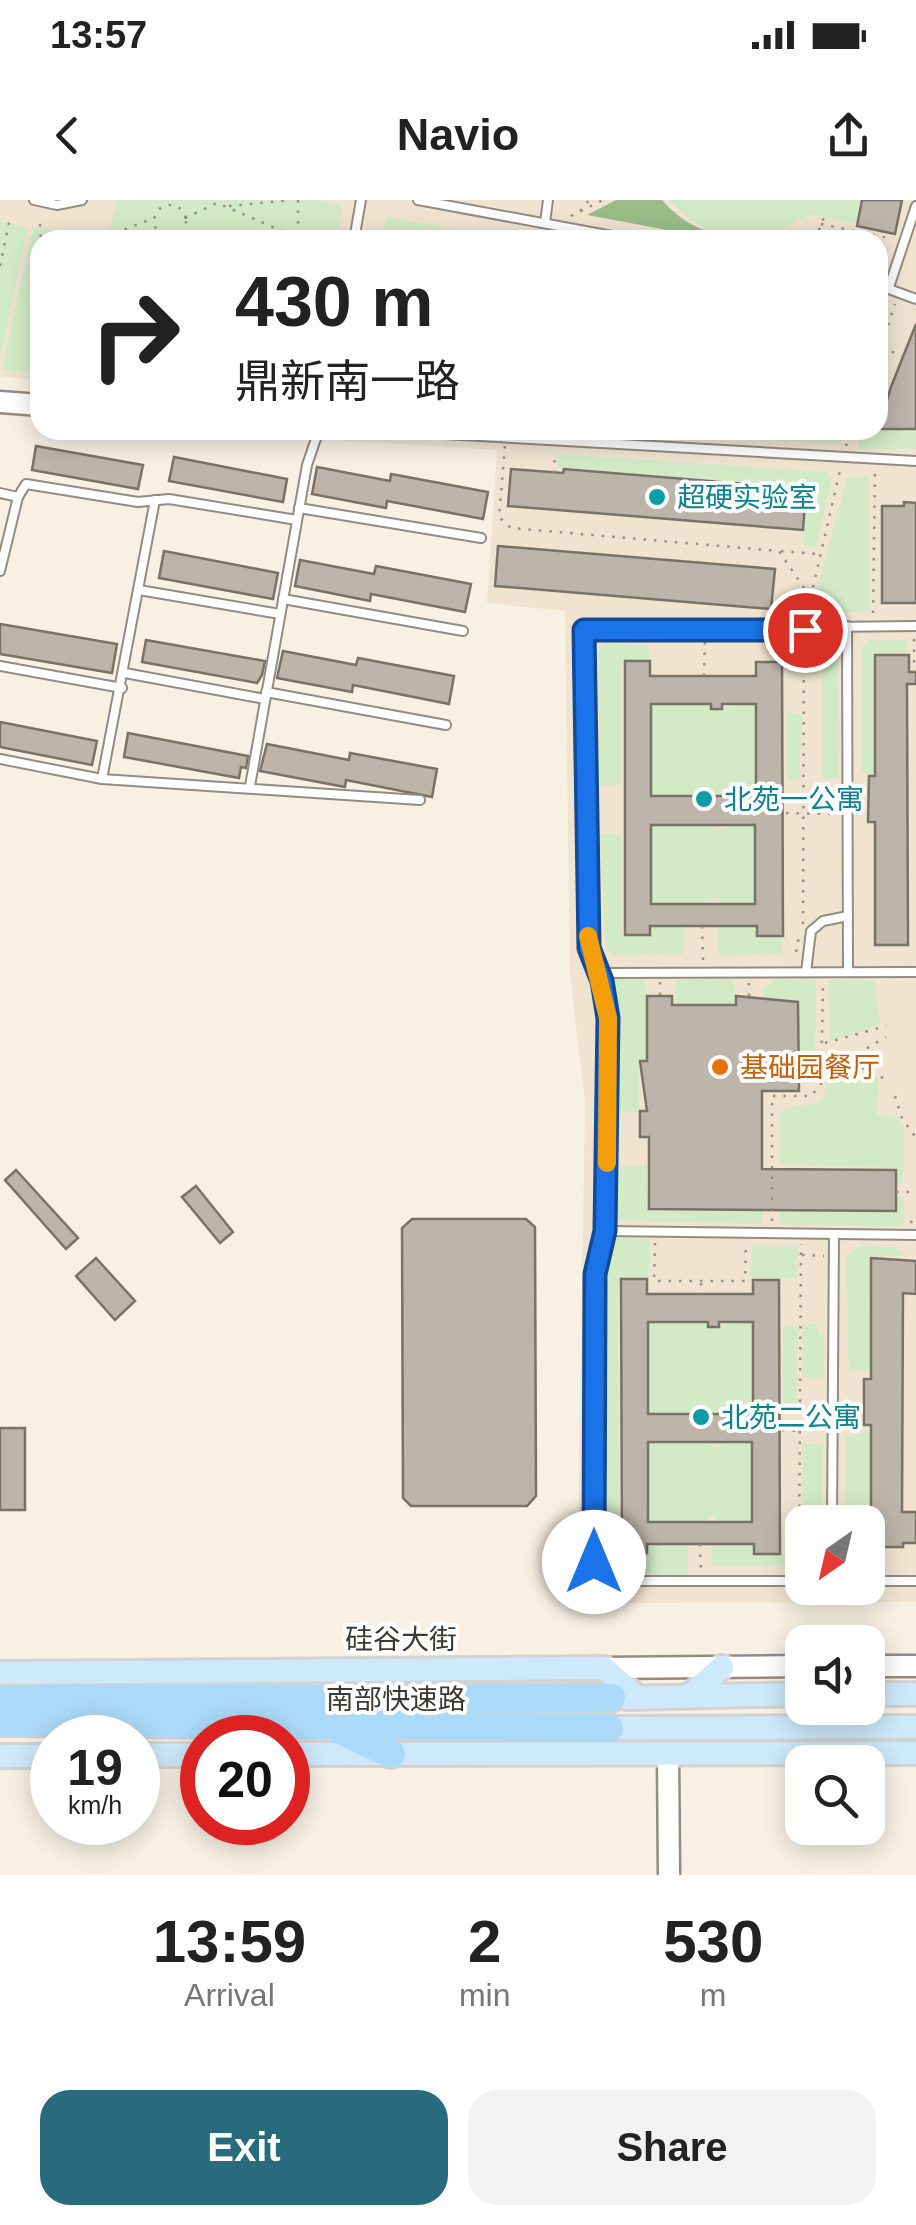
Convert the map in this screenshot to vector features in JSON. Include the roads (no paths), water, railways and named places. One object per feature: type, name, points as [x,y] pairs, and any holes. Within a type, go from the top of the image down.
[{"type":"highway","name":"南部快速路","points":[[0,1699],[624,1698]]},
{"type":"highway","name":"南部快速路","points":[[0,1722],[609,1728]]},
{"type":"highway","points":[[328,1724],[391,1754]]},
{"type":"main road","points":[[0,402],[30,404]]},
{"type":"main road","name":"硅谷大街","points":[[0,1672],[785,1666]]},
{"type":"main road","points":[[885,1666],[916,1666]]},
{"type":"main road","points":[[689,1696],[722,1667]]},
{"type":"main road","points":[[604,1668],[624,1698],[785,1694]]},
{"type":"main road","points":[[885,1694],[916,1694]]},
{"type":"main road","points":[[609,1728],[916,1727]]},
{"type":"main road","points":[[310,1754],[916,1753]]},
{"type":"main road","points":[[668,1754],[669,1875]]},
{"type":"main road","points":[[0,1756],[30,1756]]},
{"type":"lane","points":[[34,200],[58,204],[82,200]]},
{"type":"lane","points":[[356,230],[362,200]]},
{"type":"lane","points":[[418,200],[581,230]]},
{"type":"lane","points":[[544,223],[548,200]]},
{"type":"lane","points":[[916,206],[889,287],[916,300]]},
{"type":"lane","points":[[250,786],[299,508],[316,440]]},
{"type":"lane","points":[[549,440],[916,461]]},
{"type":"lane","points":[[0,571],[18,497],[26,484],[138,502],[170,499],[297,520]]},
{"type":"lane","points":[[0,494],[18,497]]},
{"type":"lane","points":[[102,778],[155,500]]},
{"type":"lane","points":[[299,508],[482,538]]},
{"type":"lane","points":[[140,590],[280,614]]},
{"type":"lane","points":[[283,598],[463,631]]},
{"type":"lane","points":[[847,626],[848,972]]},
{"type":"lane","points":[[785,1581],[612,1581],[598,1573],[594,1562],[595,1274],[605,1231],[608,1018],[599,972],[589,948],[584,630],[916,626]]},
{"type":"lane","points":[[0,666],[122,688]]},
{"type":"lane","points":[[124,673],[446,725]]},
{"type":"lane","points":[[0,759],[102,778],[420,800]]},
{"type":"lane","points":[[806,972],[811,931],[823,921],[848,916]]},
{"type":"lane","points":[[599,972],[916,972]]},
{"type":"lane","points":[[605,1231],[916,1235]]},
{"type":"lane","points":[[832,1505],[834,1234]]},
{"type":"lane","points":[[885,1581],[916,1581]]},
{"type":"place","name":"超硬实验室","points":[[657,497]]},
{"type":"place","name":"北苑一公寓","points":[[704,799]]},
{"type":"place","name":"基础园餐厅","points":[[720,1067]]},
{"type":"place","name":"北苑二公寓","points":[[701,1417]]}]
